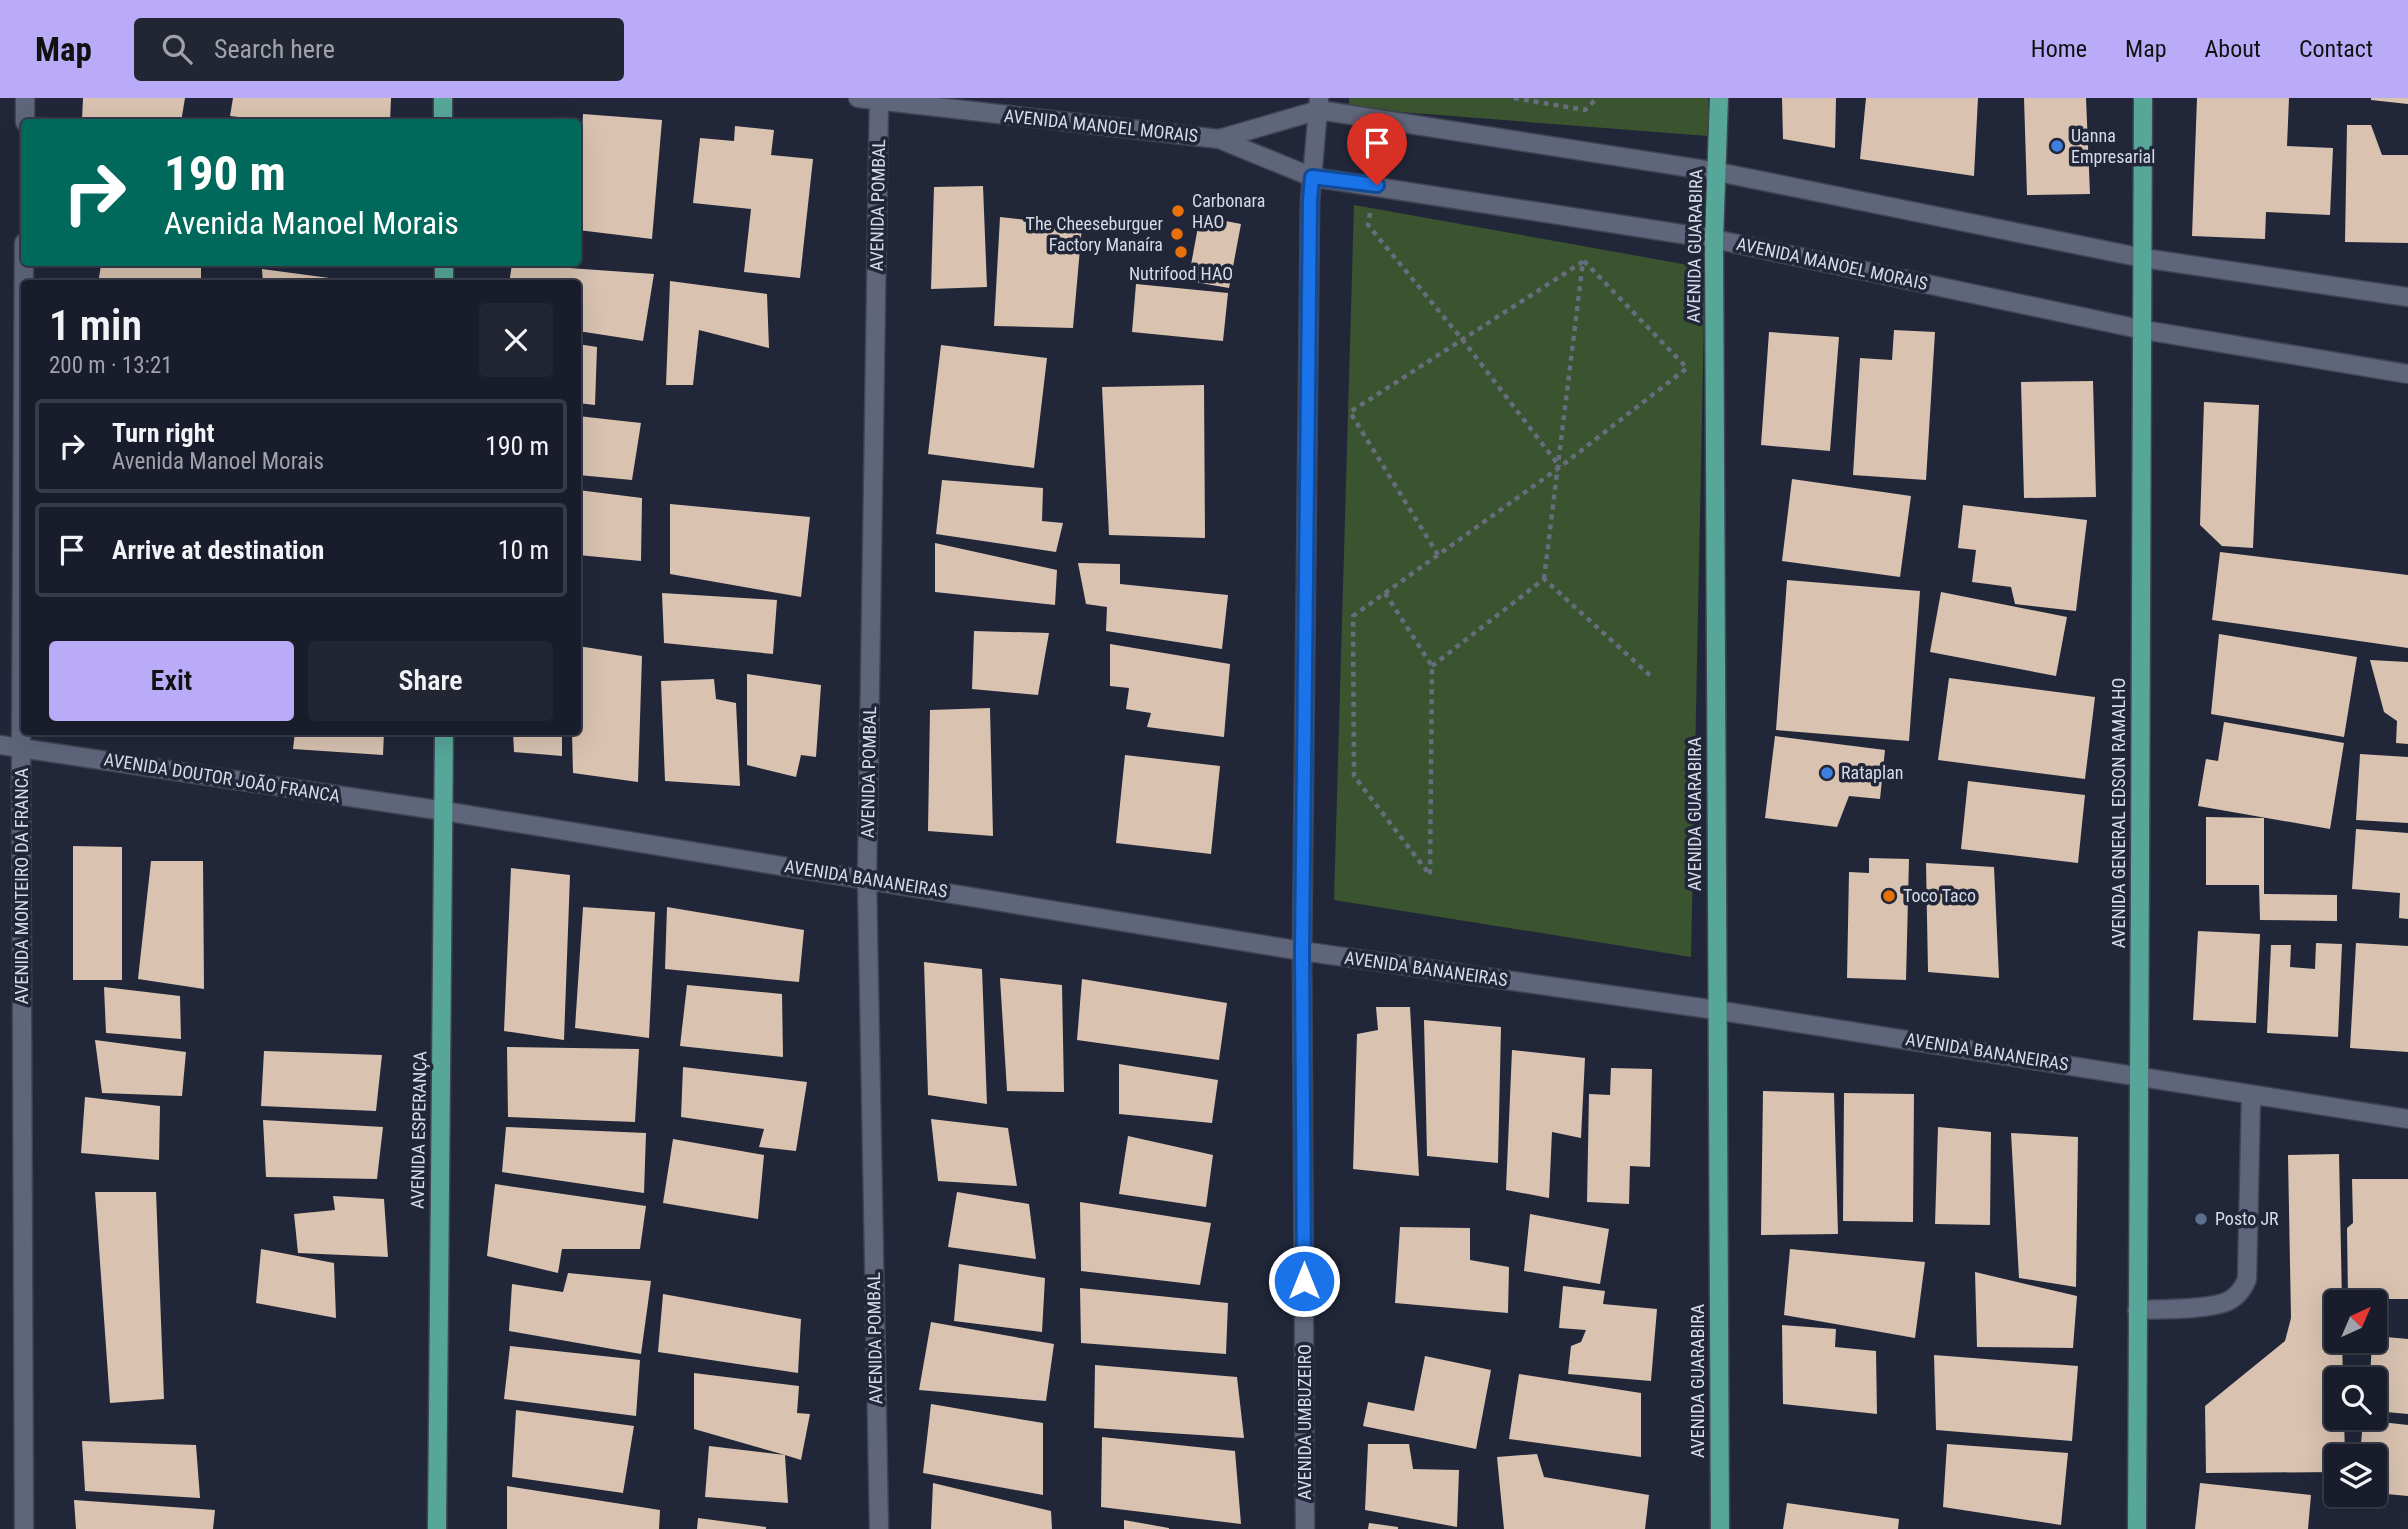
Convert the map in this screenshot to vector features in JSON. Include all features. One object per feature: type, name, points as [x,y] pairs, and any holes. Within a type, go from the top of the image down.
[{"type":"main road","points":[[443,98],[443,119]]},
{"type":"main road","name":"AVENIDA GUARABIRA","points":[[1720,98],[1714,239],[1720,1529]]},
{"type":"main road","name":"AVENIDA GENERAL EDSON RAMALHO","points":[[2137,1529],[2143,98]]},
{"type":"main road","name":"AVENIDA ESPERANÇA","points":[[437,1529],[444,735]]},
{"type":"street","points":[[25,119],[26,98]]},
{"type":"street","name":"AVENIDA MANOEL MORAIS","points":[[858,98],[1219,139],[1312,177],[1714,239],[2144,330],[2408,374]]},
{"type":"street","name":"AVENIDA POMBAL","points":[[879,100],[867,878],[879,1529]]},
{"type":"street","name":"AVENIDA MANOEL MORAIS","points":[[1219,139],[1319,104],[1718,172],[2143,258],[2408,297]]},
{"type":"street","name":"AVENIDA UMBUZEIRO","points":[[1305,1529],[1302,951],[1310,201],[1319,104]]},
{"type":"street","name":"AVENIDA MONTEIRO DA FRANCA","points":[[21,735],[24,1529]]},
{"type":"street","name":"AVENIDA DOUTOR JOÃO FRANCA","points":[[0,745],[444,811]]},
{"type":"street","name":"AVENIDA BANANEIRAS","points":[[444,811],[1302,951],[1716,1010],[2408,1119]]},
{"type":"street","points":[[2137,1310],[2225,1303],[2244,1286],[2247,1279],[2251,1096]]},
{"type":"path","points":[[1514,98],[1585,110],[1597,98]]},
{"type":"path","points":[[1546,98],[1551,104]]},
{"type":"path","points":[[1377,185],[1368,225],[1462,339],[1560,467]]},
{"type":"path","points":[[1438,555],[1350,412],[1584,261]]},
{"type":"path","points":[[1432,666],[1544,579],[1584,261]]},
{"type":"path","points":[[1385,593],[1432,666],[1430,875],[1354,776],[1353,616],[1560,467],[1687,368],[1584,261]]},
{"type":"path","points":[[1544,579],[1653,678]]},
{"type":"green space","points":[[1349,98],[1708,98],[1708,136],[1349,108]]},
{"type":"green space","points":[[1354,205],[1705,268],[1691,957],[1334,900]]},
{"type":"building","points":[[83,98],[185,98],[182,119],[82,119]]},
{"type":"building","points":[[233,98],[391,98],[390,119],[256,119],[230,116]]},
{"type":"building","points":[[1782,98],[1836,98],[1835,148],[1783,139]]},
{"type":"building","points":[[1866,98],[1978,98],[1974,176],[1860,159]]},
{"type":"building","name":"Uanna Empresarial","points":[[2024,98],[2086,98],[2090,194],[2027,195]]},
{"type":"building","points":[[2197,98],[2289,98],[2287,146],[2333,148],[2330,215],[2266,212],[2265,239],[2192,236]]},
{"type":"building","points":[[2408,98],[2408,104],[2371,100]]},
{"type":"building","points":[[583,114],[662,120],[652,239],[581,230]]},
{"type":"building","points":[[2347,125],[2371,125],[2382,155],[2408,155],[2408,243],[2345,242]]},
{"type":"building","points":[[735,126],[774,130],[771,155],[813,159],[800,278],[744,272],[751,209],[693,203],[700,138],[734,141]]},
{"type":"building","points":[[983,186],[987,287],[931,289],[934,187]]},
{"type":"building","points":[[1200,216],[1241,224],[1229,288],[1188,281]]},
{"type":"building","points":[[1000,217],[1082,226],[1073,328],[994,326]]},
{"type":"building","points":[[101,266],[201,266],[201,280],[99,280]]},
{"type":"building","points":[[512,266],[654,274],[643,341],[581,331],[581,280],[510,280]]},
{"type":"building","points":[[262,269],[337,279],[337,280],[263,280]]},
{"type":"building","points":[[670,281],[767,294],[769,348],[699,330],[693,385],[666,385]]},
{"type":"building","points":[[1136,284],[1228,293],[1223,341],[1132,332]]},
{"type":"building","points":[[1894,330],[1935,332],[1926,480],[1853,475],[1860,358],[1892,360]]},
{"type":"building","points":[[1769,332],[1839,337],[1830,451],[1761,445]]},
{"type":"building","points":[[581,344],[597,347],[595,405],[581,403]]},
{"type":"building","points":[[941,345],[1047,358],[1034,468],[928,454]]},
{"type":"building","points":[[2093,381],[2096,497],[2024,498],[2021,382]]},
{"type":"building","points":[[1204,385],[1205,538],[1109,535],[1102,387]]},
{"type":"building","points":[[2204,402],[2259,405],[2253,548],[2222,546],[2200,525]]},
{"type":"building","points":[[581,416],[641,423],[632,480],[581,475]]},
{"type":"building","points":[[1792,479],[1911,496],[1900,577],[1782,561]]},
{"type":"building","points":[[942,480],[1043,488],[1042,521],[1063,523],[1056,552],[936,534]]},
{"type":"building","points":[[581,490],[642,498],[641,561],[581,555]]},
{"type":"building","points":[[670,504],[810,517],[801,597],[670,574]]},
{"type":"building","points":[[1963,505],[2087,520],[2076,611],[2015,604],[2011,587],[1972,582],[1976,550],[1958,548]]},
{"type":"building","points":[[935,543],[1057,570],[1055,605],[935,592]]},
{"type":"building","points":[[2220,552],[2408,575],[2408,648],[2212,620]]},
{"type":"building","points":[[1078,563],[1120,564],[1120,584],[1228,595],[1222,649],[1106,631],[1107,607],[1086,604]]},
{"type":"building","points":[[1787,580],[1920,591],[1909,741],[1776,730]]},
{"type":"building","points":[[1941,592],[2067,617],[2056,676],[1930,652]]},
{"type":"building","points":[[662,593],[777,600],[773,654],[664,643]]},
{"type":"building","points":[[974,631],[1049,633],[1038,695],[972,689]]},
{"type":"building","points":[[2219,634],[2357,657],[2344,737],[2211,714]]},
{"type":"building","points":[[1110,644],[1230,664],[1224,737],[1147,727],[1151,713],[1126,709],[1129,688],[1110,686]]},
{"type":"building","points":[[581,646],[642,656],[638,782],[573,773],[572,735],[581,735]]},
{"type":"building","points":[[2370,660],[2408,662],[2408,744],[2396,743],[2397,721],[2384,712]]},
{"type":"building","points":[[747,674],[821,685],[816,757],[801,755],[796,777],[747,765]]},
{"type":"building","points":[[1949,678],[2095,697],[2085,779],[1938,760]]},
{"type":"building","points":[[714,679],[716,699],[736,703],[740,786],[665,781],[661,681]]},
{"type":"building","points":[[990,708],[993,836],[928,831],[930,710]]},
{"type":"building","points":[[2224,722],[2344,743],[2330,829],[2198,806],[2206,759],[2218,761]]},
{"type":"building","points":[[295,735],[384,735],[383,755],[293,749]]},
{"type":"building","points":[[513,735],[562,735],[562,756],[514,752]]},
{"type":"building","name":"Rataplan","points":[[1775,736],[1885,750],[1880,799],[1849,796],[1837,827],[1765,818]]},
{"type":"building","points":[[2360,754],[2408,757],[2408,823],[2356,820]]},
{"type":"building","points":[[1125,755],[1220,766],[1211,854],[1116,843]]},
{"type":"building","points":[[1968,781],[2085,795],[2078,863],[1961,849]]},
{"type":"building","points":[[2206,817],[2264,818],[2264,894],[2337,895],[2337,921],[2260,920],[2259,885],[2206,885]]},
{"type":"building","points":[[2356,829],[2408,833],[2408,919],[2399,918],[2400,893],[2352,889]]},
{"type":"building","points":[[73,846],[122,847],[122,980],[73,980]]},
{"type":"building","points":[[1869,858],[1909,859],[1906,980],[1847,978],[1849,872],[1869,873]]},
{"type":"building","points":[[151,861],[203,861],[204,989],[138,979]]},
{"type":"building","points":[[1926,863],[1994,867],[1999,978],[1928,972]]},
{"type":"building","points":[[511,868],[570,875],[564,1040],[504,1031]]},
{"type":"building","points":[[583,907],[655,912],[649,1038],[575,1028]]},
{"type":"building","points":[[667,907],[804,930],[799,982],[665,969]]},
{"type":"building","points":[[2198,931],[2260,934],[2256,1023],[2193,1020]]},
{"type":"building","points":[[2316,943],[2342,944],[2338,1037],[2267,1033],[2271,945],[2291,945],[2290,967],[2315,969]]},
{"type":"building","points":[[2356,943],[2408,946],[2408,1052],[2350,1048]]},
{"type":"building","points":[[924,962],[982,969],[987,1104],[928,1095]]},
{"type":"building","points":[[1000,978],[1062,985],[1064,1092],[1007,1091]]},
{"type":"building","points":[[1082,979],[1227,1003],[1219,1060],[1077,1040]]},
{"type":"building","points":[[687,985],[782,994],[783,1057],[680,1046]]},
{"type":"building","points":[[104,987],[180,996],[181,1039],[106,1033]]},
{"type":"building","points":[[1376,1007],[1410,1007],[1419,1176],[1353,1169],[1357,1034],[1378,1030]]},
{"type":"building","points":[[1424,1020],[1501,1027],[1498,1163],[1427,1156]]},
{"type":"building","points":[[95,1040],[186,1052],[182,1096],[102,1093]]},
{"type":"building","points":[[507,1047],[639,1049],[635,1122],[508,1117]]},
{"type":"building","points":[[1512,1050],[1585,1058],[1581,1138],[1552,1132],[1549,1198],[1506,1190]]},
{"type":"building","points":[[264,1051],[382,1055],[376,1111],[261,1106]]},
{"type":"building","points":[[1119,1064],[1218,1080],[1212,1123],[1119,1114]]},
{"type":"building","points":[[683,1067],[807,1082],[796,1151],[759,1147],[764,1129],[681,1117]]},
{"type":"building","points":[[1611,1068],[1652,1069],[1650,1167],[1630,1166],[1629,1204],[1587,1202],[1589,1094],[1610,1095]]},
{"type":"building","points":[[1763,1091],[1834,1093],[1838,1234],[1761,1235]]},
{"type":"building","points":[[1844,1093],[1914,1094],[1913,1222],[1843,1221]]},
{"type":"building","points":[[85,1097],[160,1106],[159,1160],[81,1153]]},
{"type":"building","points":[[931,1119],[1008,1128],[1017,1186],[938,1181]]},
{"type":"building","points":[[263,1120],[383,1127],[377,1179],[266,1177]]},
{"type":"building","points":[[506,1127],[646,1133],[644,1193],[502,1172]]},
{"type":"building","points":[[1938,1127],[1991,1132],[1990,1225],[1935,1224]]},
{"type":"building","points":[[2011,1133],[2078,1137],[2076,1287],[2019,1278]]},
{"type":"building","points":[[1128,1136],[1213,1155],[1206,1207],[1119,1194]]},
{"type":"building","points":[[673,1139],[764,1155],[758,1219],[663,1203]]},
{"type":"building","points":[[2339,1154],[2342,1290],[2324,1290],[2324,1353],[2342,1353],[2343,1367],[2324,1367],[2324,1430],[2344,1430],[2345,1444],[2324,1444],[2324,1472],[2206,1473],[2205,1406],[2285,1341],[2291,1318],[2288,1155]]},
{"type":"building","points":[[2352,1179],[2408,1179],[2408,1299],[2387,1299],[2387,1290],[2348,1290],[2347,1228],[2353,1223]]},
{"type":"building","points":[[495,1184],[646,1206],[640,1249],[562,1249],[558,1273],[487,1256]]},
{"type":"building","points":[[95,1192],[156,1192],[164,1399],[110,1403]]},
{"type":"building","points":[[957,1192],[1029,1204],[1036,1259],[948,1247]]},
{"type":"building","points":[[333,1196],[384,1199],[388,1257],[298,1253],[294,1214],[335,1210]]},
{"type":"building","points":[[1080,1202],[1211,1223],[1200,1285],[1081,1271]]},
{"type":"building","points":[[1530,1214],[1609,1229],[1600,1284],[1524,1271]]},
{"type":"building","points":[[1400,1227],[1470,1228],[1470,1260],[1509,1267],[1508,1313],[1395,1303]]},
{"type":"building","points":[[261,1249],[334,1263],[336,1318],[256,1303]]},
{"type":"building","points":[[1790,1249],[1925,1262],[1915,1338],[1784,1315]]},
{"type":"building","points":[[959,1264],[1045,1278],[1042,1332],[954,1321]]},
{"type":"building","points":[[1975,1272],[2077,1296],[2073,1348],[1977,1347]]},
{"type":"building","points":[[568,1273],[651,1281],[641,1354],[509,1331],[512,1284],[563,1292]]},
{"type":"building","points":[[1563,1286],[1605,1291],[1603,1304],[1657,1309],[1651,1381],[1568,1374],[1571,1346],[1581,1342],[1586,1330],[1559,1328]]},
{"type":"building","points":[[1080,1288],[1228,1303],[1226,1354],[1081,1343]]},
{"type":"building","points":[[663,1294],[801,1319],[798,1373],[658,1352]]},
{"type":"building","points":[[931,1322],[1054,1344],[1046,1401],[919,1390]]},
{"type":"building","points":[[1782,1325],[1836,1329],[1835,1347],[1876,1351],[1877,1414],[1783,1404]]},
{"type":"building","points":[[2387,1337],[2408,1339],[2408,1414],[2387,1412],[2387,1367],[2371,1367],[2371,1353],[2387,1353]]},
{"type":"building","points":[[510,1346],[640,1360],[636,1416],[504,1399]]},
{"type":"building","points":[[1934,1355],[2078,1366],[2072,1441],[1936,1430]]},
{"type":"building","points":[[1425,1356],[1491,1370],[1476,1449],[1363,1426],[1368,1402],[1414,1411]]},
{"type":"building","points":[[1095,1365],[1237,1377],[1244,1438],[1094,1428]]},
{"type":"building","points":[[694,1373],[799,1386],[797,1413],[810,1414],[801,1460],[694,1429]]},
{"type":"building","points":[[1519,1374],[1641,1393],[1641,1457],[1509,1439]]},
{"type":"building","points":[[931,1404],[1043,1423],[1043,1495],[923,1473]]},
{"type":"building","points":[[516,1410],[634,1426],[623,1493],[512,1477]]},
{"type":"building","points":[[2387,1423],[2408,1425],[2408,1496],[2387,1494],[2387,1444],[2361,1444],[2362,1430],[2387,1430]]},
{"type":"building","points":[[1102,1437],[1235,1451],[1241,1524],[1101,1507]]},
{"type":"building","points":[[82,1441],[196,1445],[200,1498],[85,1491]]},
{"type":"building","points":[[1368,1444],[1409,1444],[1413,1469],[1459,1470],[1457,1527],[1365,1510]]},
{"type":"building","points":[[1947,1444],[2068,1453],[2061,1525],[1943,1507]]},
{"type":"building","points":[[709,1446],[785,1455],[788,1503],[705,1497]]},
{"type":"building","points":[[1537,1454],[1544,1477],[1649,1495],[1645,1529],[1504,1529],[1497,1457]]},
{"type":"building","points":[[933,1483],[1051,1511],[1052,1529],[931,1529]]},
{"type":"building","points":[[2200,1483],[2311,1495],[2308,1529],[2195,1529]]},
{"type":"building","points":[[507,1486],[660,1510],[659,1529],[507,1529]]},
{"type":"building","points":[[74,1500],[215,1510],[213,1529],[76,1529]]},
{"type":"building","points":[[1787,1503],[1899,1519],[1898,1529],[1783,1529]]},
{"type":"building","points":[[698,1518],[766,1527],[766,1529],[697,1529]]},
{"type":"building","points":[[1124,1520],[1169,1528],[1169,1529],[1124,1529]]},
{"type":"building","points":[[1369,1523],[1398,1527],[1398,1529],[1368,1529]]},
{"type":"place","name":"Uanna Empresarial","points":[[2057,146]]},
{"type":"place","name":"Carbonara HAO","points":[[1178,211]]},
{"type":"place","name":"The Cheeseburguer Factory Manaíra","points":[[1177,234]]},
{"type":"place","name":"Nutrifood HAO","points":[[1181,252]]},
{"type":"place","name":"Rataplan","points":[[1827,773]]},
{"type":"place","name":"Toco Taco","points":[[1889,896]]},
{"type":"place","name":"Posto JR","points":[[2201,1219]]},
{"type":"route","points":[[1304,1281],[1302,951],[1310,201],[1312,177],[1377,185]]}]
